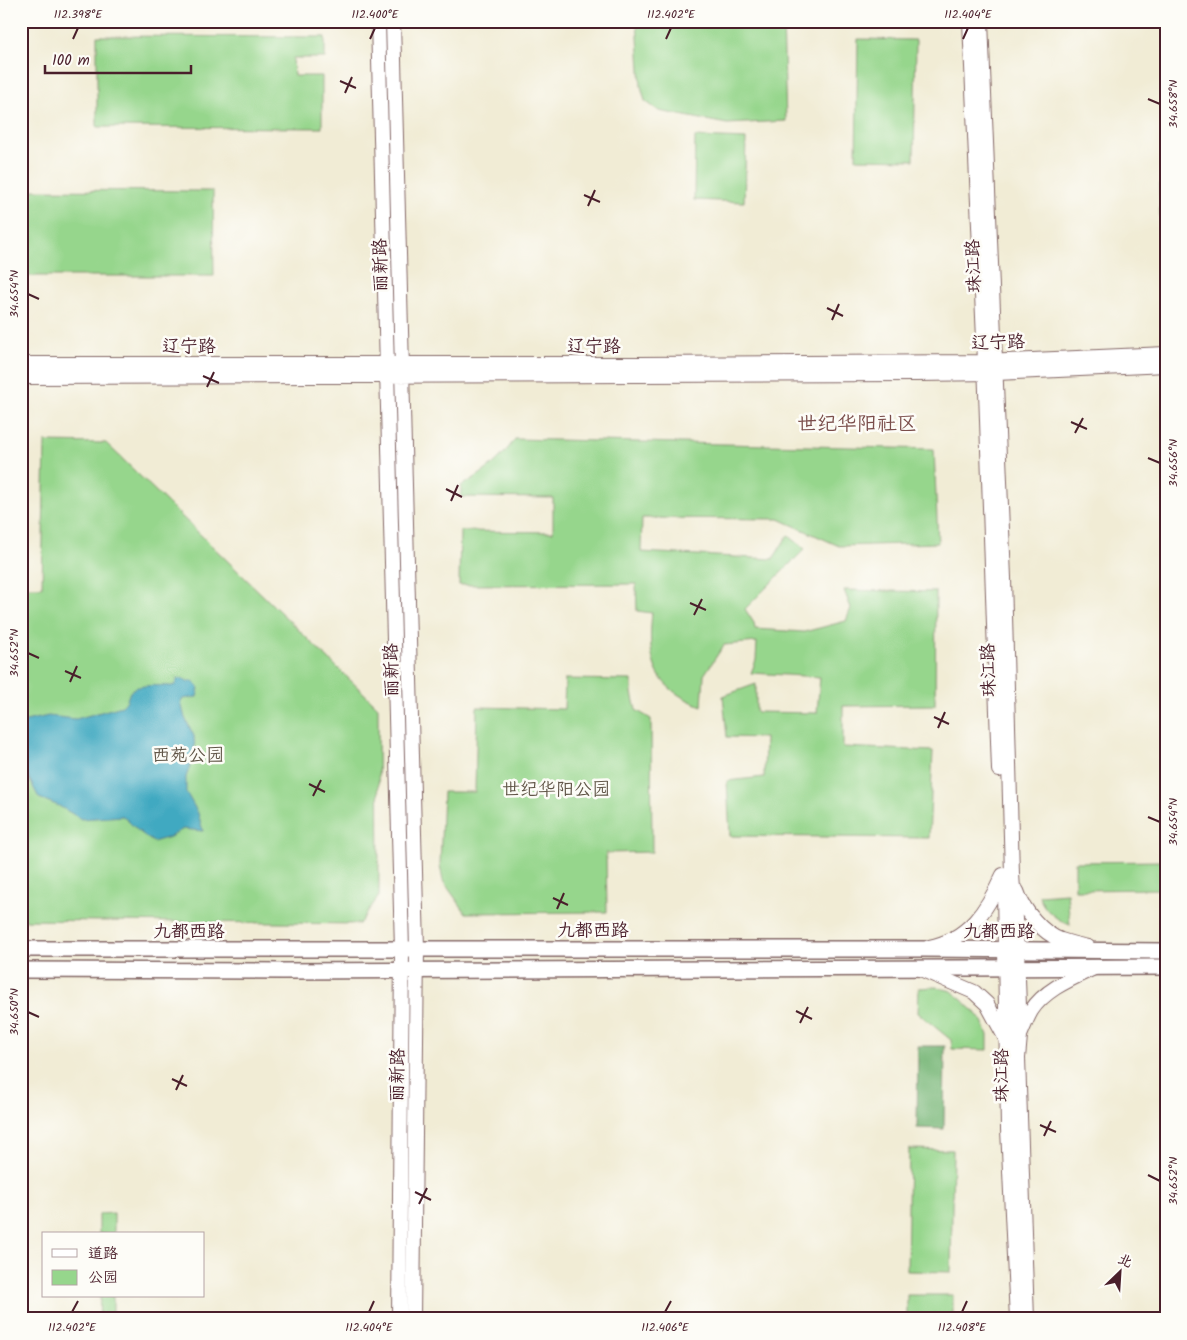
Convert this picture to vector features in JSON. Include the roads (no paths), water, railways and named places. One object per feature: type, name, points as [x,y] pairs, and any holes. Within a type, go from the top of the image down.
[{"type":"main road","name":"丽新路","points":[[378,21],[387,371],[409,950]]},
{"type":"main road","name":"丽新路","points":[[393,21],[401,370],[413,1319]]},
{"type":"main road","name":"珠江路","points":[[970,21],[991,367]]},
{"type":"main road","name":"珠江路","points":[[981,21],[1012,967],[1013,1038],[1008,1128],[1017,1319]]},
{"type":"main road","name":"辽宁路","points":[[991,367],[1166,354]]},
{"type":"main road","name":"辽宁路","points":[[21,364],[387,371]]},
{"type":"main road","name":"辽宁路","points":[[21,377],[401,370],[1166,365]]},
{"type":"main road","points":[[921,949],[940,945],[964,932],[980,917],[1008,874]]},
{"type":"main road","points":[[1008,874],[1019,898],[1036,923],[1059,940],[1101,951]]},
{"type":"main road","name":"九都西路","points":[[21,949],[1011,949],[1166,951]]},
{"type":"main road","points":[[914,967],[974,992],[987,1004],[1013,1038],[1041,1000],[1057,986],[1096,967]]},
{"type":"main road","name":"九都西路","points":[[21,970],[1166,967]]},
{"type":"main road","name":"丽新路","points":[[399,1319],[409,969]]},
{"type":"main road","name":"珠江路","points":[[1013,1038],[1018,1058],[1027,1319]]},
{"type":"water","points":[[178,678],[193,681],[199,688],[197,697],[183,699],[181,702],[185,718],[194,736],[195,753],[186,777],[186,792],[198,813],[203,831],[183,829],[170,837],[153,842],[123,816],[81,819],[59,806],[39,798],[25,771],[21,771],[21,722],[48,716],[76,719],[122,706],[130,692],[137,687],[172,686],[175,685]]},
{"type":"district","name":"世纪华阳社区","points":[[857,423]]},
{"type":"park label","name":"西苑公园","points":[[188,755]]},
{"type":"park label","name":"世纪华阳公园","points":[[556,789]]}]
